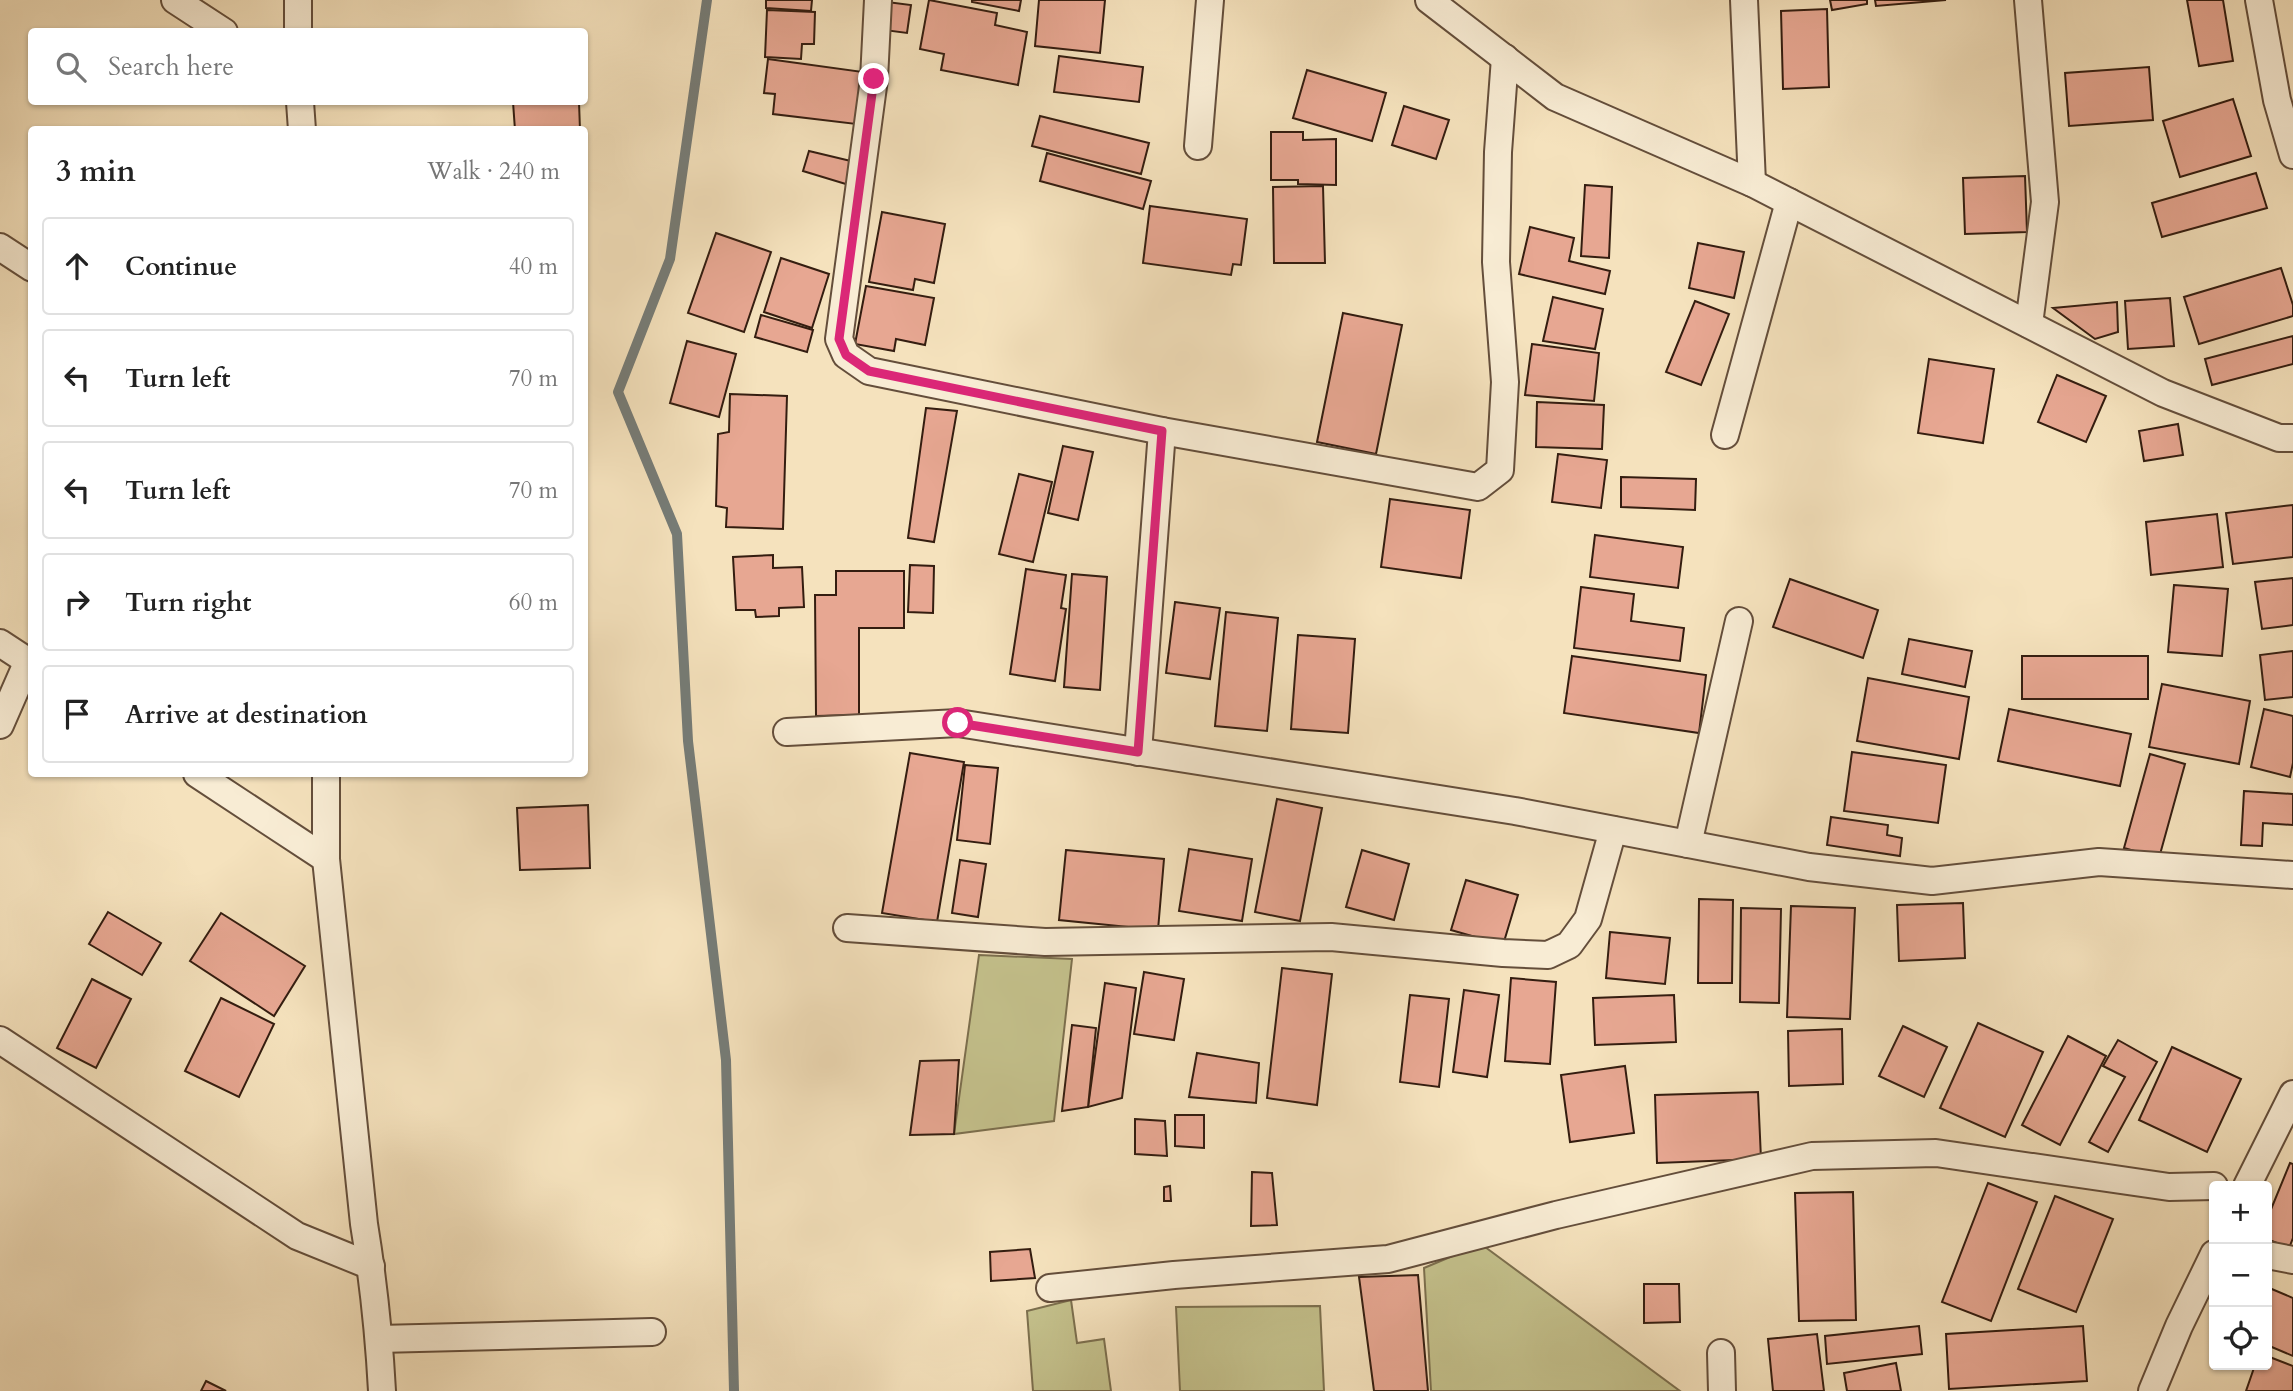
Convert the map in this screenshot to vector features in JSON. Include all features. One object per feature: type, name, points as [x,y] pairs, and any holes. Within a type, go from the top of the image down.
[{"type":"street","points":[[175,0],[218,28]]},
{"type":"street","points":[[298,0],[298,28]]},
{"type":"street","points":[[878,0],[874,79],[839,339],[846,355],[869,371],[1162,431],[1478,487],[1500,470],[1505,382],[1496,262],[1504,58]]},
{"type":"street","points":[[1198,146],[1210,0]]},
{"type":"street","points":[[1429,0],[1555,97],[1752,183],[2163,394],[2279,438],[2293,438]]},
{"type":"street","points":[[1744,0],[1752,183]]},
{"type":"street","points":[[2028,0],[2045,202],[2029,324]]},
{"type":"street","points":[[2259,0],[2285,100],[2293,155]]},
{"type":"street","points":[[300,105],[302,126]]},
{"type":"street","points":[[1725,435],[1789,202]]},
{"type":"street","points":[[0,247],[28,265]]},
{"type":"street","points":[[1138,752],[1162,431]]},
{"type":"street","points":[[1688,844],[1739,621]]},
{"type":"street","points":[[0,643],[28,662]]},
{"type":"street","points":[[0,725],[28,667]]},
{"type":"street","points":[[787,732],[958,723],[1515,811],[1809,867],[1932,881],[2099,862],[2293,875]]},
{"type":"street","points":[[202,777],[326,859]]},
{"type":"street","points":[[326,777],[326,859],[363,1224],[371,1266],[379,1339],[382,1391]]},
{"type":"street","points":[[847,929],[1045,942],[1331,937],[1548,955],[1569,945],[1588,919],[1613,830]]},
{"type":"street","points":[[0,1040],[297,1236],[371,1266]]},
{"type":"street","points":[[2250,1181],[2293,1094]]},
{"type":"street","points":[[1050,1288],[1174,1275],[1388,1259],[1556,1215],[1812,1156],[1936,1153],[2169,1187],[2209,1186]]},
{"type":"street","points":[[2272,1256],[2293,1260]]},
{"type":"street","points":[[2152,1391],[2209,1264]]},
{"type":"street","points":[[379,1339],[652,1332]]},
{"type":"street","points":[[1721,1353],[1722,1391]]},
{"type":"shaded area","points":[[979,955],[1072,959],[1054,1121],[954,1134]]},
{"type":"shaded area","points":[[1481,1244],[1680,1391],[1431,1391],[1424,1268]]},
{"type":"shaded area","points":[[1071,1300],[1077,1343],[1104,1339],[1111,1391],[1033,1391],[1027,1311]]},
{"type":"shaded area","points":[[1320,1306],[1324,1391],[1180,1391],[1176,1307]]},
{"type":"building","points":[[766,0],[812,0],[811,11],[766,8]]},
{"type":"building","points":[[929,0],[997,13],[995,25],[1027,32],[1018,85],[941,70],[944,54],[920,49]]},
{"type":"building","points":[[972,0],[1021,0],[1019,11]]},
{"type":"building","points":[[1039,0],[1105,0],[1100,53],[1035,46]]},
{"type":"building","points":[[1830,0],[1867,0],[1867,4],[1832,10]]},
{"type":"building","points":[[1875,0],[1946,0],[1876,6]]},
{"type":"building","points":[[2187,0],[2223,0],[2233,61],[2199,66]]},
{"type":"building","points":[[887,2],[911,5],[907,33],[884,30]]},
{"type":"building","points":[[1827,9],[1829,87],[1783,89],[1781,11]]},
{"type":"building","points":[[767,10],[815,12],[814,44],[802,44],[801,59],[765,57]]},
{"type":"building","points":[[1059,56],[1143,67],[1139,102],[1054,92]]},
{"type":"building","points":[[768,59],[863,72],[856,124],[773,114],[775,94],[764,93]]},
{"type":"building","points":[[2149,67],[2153,120],[2069,126],[2065,73]]},
{"type":"building","points":[[1307,70],[1386,93],[1372,141],[1293,118]]},
{"type":"building","points":[[2233,99],[2251,156],[2180,177],[2163,121]]},
{"type":"building","points":[[513,105],[579,105],[580,126],[515,126]]},
{"type":"building","points":[[1404,106],[1449,120],[1436,159],[1392,145]]},
{"type":"building","points":[[1040,116],[1149,143],[1141,174],[1032,146]]},
{"type":"building","points":[[1271,132],[1303,132],[1303,140],[1336,139],[1336,185],[1271,180]]},
{"type":"building","points":[[809,151],[855,162],[849,185],[803,171]]},
{"type":"building","points":[[1047,153],[1151,181],[1143,209],[1040,181]]},
{"type":"building","points":[[2256,173],[2267,208],[2162,237],[2152,203]]},
{"type":"building","points":[[2025,176],[2027,232],[1965,234],[1963,178]]},
{"type":"building","points":[[1585,185],[1612,187],[1609,258],[1581,256]]},
{"type":"building","points":[[1323,186],[1325,263],[1274,263],[1273,187]]},
{"type":"building","points":[[1150,206],[1247,219],[1241,265],[1233,264],[1231,275],[1143,263]]},
{"type":"building","points":[[882,212],[945,224],[934,283],[915,279],[913,290],[869,282]]},
{"type":"building","points":[[1530,227],[1574,238],[1569,261],[1610,271],[1605,294],[1519,274]]},
{"type":"building","points":[[716,233],[771,252],[744,332],[688,313]]},
{"type":"building","points":[[1698,243],[1744,252],[1734,298],[1689,288]]},
{"type":"building","points":[[781,258],[829,274],[812,328],[764,312]]},
{"type":"building","points":[[2281,268],[2293,305],[2293,316],[2199,344],[2184,297]]},
{"type":"building","points":[[866,286],[934,298],[925,345],[896,339],[894,351],[855,344]]},
{"type":"building","points":[[1553,297],[1603,309],[1595,349],[1543,341]]},
{"type":"building","points":[[2170,298],[2174,346],[2128,349],[2125,301]]},
{"type":"building","points":[[1695,301],[1729,314],[1701,385],[1666,372]]},
{"type":"building","points":[[2117,302],[2118,332],[2095,339],[2053,308]]},
{"type":"building","points":[[1343,313],[1402,325],[1376,454],[1317,442]]},
{"type":"building","points":[[761,315],[813,330],[807,352],[755,337]]},
{"type":"building","points":[[2293,336],[2293,364],[2212,385],[2205,359]]},
{"type":"building","points":[[687,341],[736,354],[719,417],[670,403]]},
{"type":"building","points":[[1532,344],[1599,353],[1594,401],[1525,395]]},
{"type":"building","points":[[1929,359],[1994,369],[1983,443],[1918,433]]},
{"type":"building","points":[[2057,375],[2106,396],[2086,442],[2038,422]]},
{"type":"building","points":[[730,394],[787,396],[783,529],[726,527],[727,508],[716,506],[718,434],[729,432]]},
{"type":"building","points":[[1537,402],[1604,405],[1602,449],[1536,447]]},
{"type":"building","points":[[926,408],[957,411],[934,542],[908,538]]},
{"type":"building","points":[[2178,424],[2183,455],[2144,461],[2139,431]]},
{"type":"building","points":[[1063,446],[1093,452],[1078,520],[1048,513]]},
{"type":"building","points":[[1558,454],[1607,460],[1601,508],[1552,502]]},
{"type":"building","points":[[1019,474],[1052,482],[1033,562],[999,554]]},
{"type":"building","points":[[1621,477],[1696,479],[1695,510],[1621,507]]},
{"type":"building","points":[[1390,499],[1470,510],[1461,578],[1381,567]]},
{"type":"building","points":[[2293,505],[2293,557],[2233,564],[2226,513]]},
{"type":"building","points":[[2217,514],[2223,567],[2151,575],[2146,522]]},
{"type":"building","points":[[1595,535],[1683,547],[1678,588],[1590,577]]},
{"type":"building","points":[[773,555],[773,568],[802,567],[804,607],[779,608],[779,616],[756,617],[755,610],[736,610],[733,557]]},
{"type":"building","points":[[910,565],[934,566],[933,613],[908,612]]},
{"type":"building","points":[[1026,569],[1066,575],[1061,608],[1066,609],[1055,681],[1010,674]]},
{"type":"building","points":[[836,571],[904,571],[904,628],[859,628],[859,715],[816,716],[815,595],[836,595]]},
{"type":"building","points":[[1072,574],[1107,577],[1100,690],[1064,687]]},
{"type":"building","points":[[2293,578],[2293,625],[2262,629],[2255,582]]},
{"type":"building","points":[[1790,579],[1878,610],[1863,658],[1773,627]]},
{"type":"building","points":[[2174,585],[2228,589],[2222,656],[2168,652]]},
{"type":"building","points":[[1581,587],[1634,594],[1631,621],[1684,628],[1680,661],[1574,648]]},
{"type":"building","points":[[1175,602],[1220,608],[1210,679],[1166,673]]},
{"type":"building","points":[[1226,612],[1278,618],[1267,731],[1215,726]]},
{"type":"building","points":[[1298,635],[1355,639],[1348,733],[1291,729]]},
{"type":"building","points":[[1909,639],[1972,651],[1965,687],[1902,674]]},
{"type":"building","points":[[2293,651],[2293,697],[2265,700],[2260,655]]},
{"type":"building","points":[[1572,656],[1706,675],[1699,733],[1564,713]]},
{"type":"building","points":[[2022,656],[2148,656],[2148,699],[2022,699]]},
{"type":"building","points":[[1868,678],[1969,697],[1959,759],[1857,741]]},
{"type":"building","points":[[2162,684],[2250,701],[2239,764],[2149,747]]},
{"type":"building","points":[[2009,709],[2131,734],[2120,786],[1998,761]]},
{"type":"building","points":[[2264,709],[2293,716],[2293,763],[2290,777],[2251,767]]},
{"type":"building","points":[[1852,752],[1946,765],[1938,823],[1844,811]]},
{"type":"building","points":[[910,753],[964,762],[937,922],[882,913]]},
{"type":"building","points":[[2150,754],[2185,764],[2159,858],[2124,848]]},
{"type":"building","points":[[965,765],[998,768],[990,844],[957,840]]},
{"type":"building","points":[[2244,791],[2293,794],[2293,825],[2263,823],[2262,846],[2241,845]]},
{"type":"building","points":[[1277,799],[1322,808],[1300,921],[1255,912]]},
{"type":"building","points":[[588,805],[590,868],[520,870],[517,808]]},
{"type":"building","points":[[1831,817],[1888,825],[1887,835],[1902,838],[1900,856],[1827,845]]},
{"type":"building","points":[[1189,849],[1252,859],[1242,921],[1179,911]]},
{"type":"building","points":[[1066,850],[1164,859],[1158,930],[1059,920]]},
{"type":"building","points":[[1362,850],[1409,864],[1394,920],[1346,907]]},
{"type":"building","points":[[960,860],[986,864],[978,917],[952,913]]},
{"type":"building","points":[[1466,880],[1518,895],[1503,945],[1451,930]]},
{"type":"building","points":[[1699,899],[1733,900],[1732,983],[1698,983]]},
{"type":"building","points":[[1963,903],[1965,958],[1899,961],[1897,905]]},
{"type":"building","points":[[1791,906],[1855,908],[1850,1019],[1787,1017]]},
{"type":"building","points":[[1741,908],[1781,909],[1779,1003],[1740,1002]]},
{"type":"building","points":[[108,912],[161,943],[142,975],[89,944]]},
{"type":"building","points":[[221,913],[305,966],[274,1016],[190,961]]},
{"type":"building","points":[[1610,932],[1670,938],[1665,984],[1606,978]]},
{"type":"building","points":[[1282,968],[1332,974],[1317,1105],[1267,1098]]},
{"type":"building","points":[[1144,972],[1184,979],[1174,1040],[1134,1034]]},
{"type":"building","points":[[1511,978],[1556,982],[1550,1064],[1505,1061]]},
{"type":"building","points":[[92,979],[131,999],[96,1068],[57,1048]]},
{"type":"building","points":[[1105,983],[1136,988],[1122,1098],[1088,1107]]},
{"type":"building","points":[[1464,990],[1499,995],[1487,1077],[1453,1072]]},
{"type":"building","points":[[1410,995],[1449,999],[1439,1087],[1400,1082]]},
{"type":"building","points":[[1674,995],[1676,1042],[1595,1045],[1593,998]]},
{"type":"building","points":[[221,998],[274,1024],[239,1097],[185,1071]]},
{"type":"building","points":[[1978,1023],[2043,1052],[2005,1137],[1940,1108]]},
{"type":"building","points":[[1072,1025],[1096,1028],[1088,1107],[1062,1111]]},
{"type":"building","points":[[1903,1026],[1947,1047],[1924,1097],[1879,1076]]},
{"type":"building","points":[[1842,1029],[1843,1084],[1789,1086],[1788,1031]]},
{"type":"building","points":[[2068,1036],[2106,1056],[2060,1145],[2022,1125]]},
{"type":"building","points":[[2118,1040],[2157,1062],[2108,1152],[2089,1142],[2125,1077],[2103,1066]]},
{"type":"building","points":[[2172,1047],[2241,1079],[2207,1152],[2139,1120]]},
{"type":"building","points":[[1197,1053],[1259,1063],[1256,1103],[1189,1097]]},
{"type":"building","points":[[959,1060],[954,1134],[910,1135],[920,1061]]},
{"type":"building","points":[[1625,1066],[1634,1133],[1570,1142],[1561,1075]]},
{"type":"building","points":[[1758,1092],[1761,1159],[1657,1163],[1655,1095]]},
{"type":"building","points":[[1175,1115],[1204,1115],[1204,1148],[1175,1146]]},
{"type":"building","points":[[1135,1119],[1165,1121],[1167,1156],[1135,1154]]},
{"type":"building","points":[[2290,1163],[2293,1164],[2293,1238],[2289,1248],[2272,1241],[2272,1207]]},
{"type":"building","points":[[1252,1172],[1272,1173],[1277,1225],[1251,1226]]},
{"type":"building","points":[[1988,1183],[2037,1202],[1991,1321],[1942,1302]]},
{"type":"building","points":[[1170,1186],[1171,1201],[1164,1201],[1164,1187]]},
{"type":"building","points":[[1853,1192],[1856,1320],[1799,1321],[1795,1193]]},
{"type":"building","points":[[2055,1196],[2113,1219],[2076,1312],[2018,1289]]},
{"type":"building","points":[[1030,1249],[1035,1278],[991,1281],[990,1252]]},
{"type":"building","points":[[1418,1275],[1428,1391],[1374,1391],[1359,1277]]},
{"type":"building","points":[[1644,1284],[1679,1284],[1680,1322],[1644,1323]]},
{"type":"building","points":[[2272,1289],[2293,1298],[2293,1356],[2272,1347]]},
{"type":"building","points":[[1919,1326],[1922,1354],[1827,1364],[1825,1336]]},
{"type":"building","points":[[2083,1326],[2087,1381],[1949,1389],[1946,1334]]},
{"type":"building","points":[[1817,1334],[1824,1391],[1773,1391],[1768,1339]]},
{"type":"building","points":[[2272,1358],[2293,1366],[2293,1391],[2246,1391],[2253,1370],[2272,1370]]},
{"type":"building","points":[[1896,1363],[1901,1391],[1847,1391],[1844,1373]]},
{"type":"building","points":[[206,1381],[226,1391],[201,1391]]},
{"type":"waterway","points":[[707,0],[670,259],[618,392],[677,534],[688,741],[726,1060],[734,1391]]},
{"type":"route","points":[[874,79],[839,339],[846,355],[869,371],[1162,431],[1138,752],[958,723]]}]
